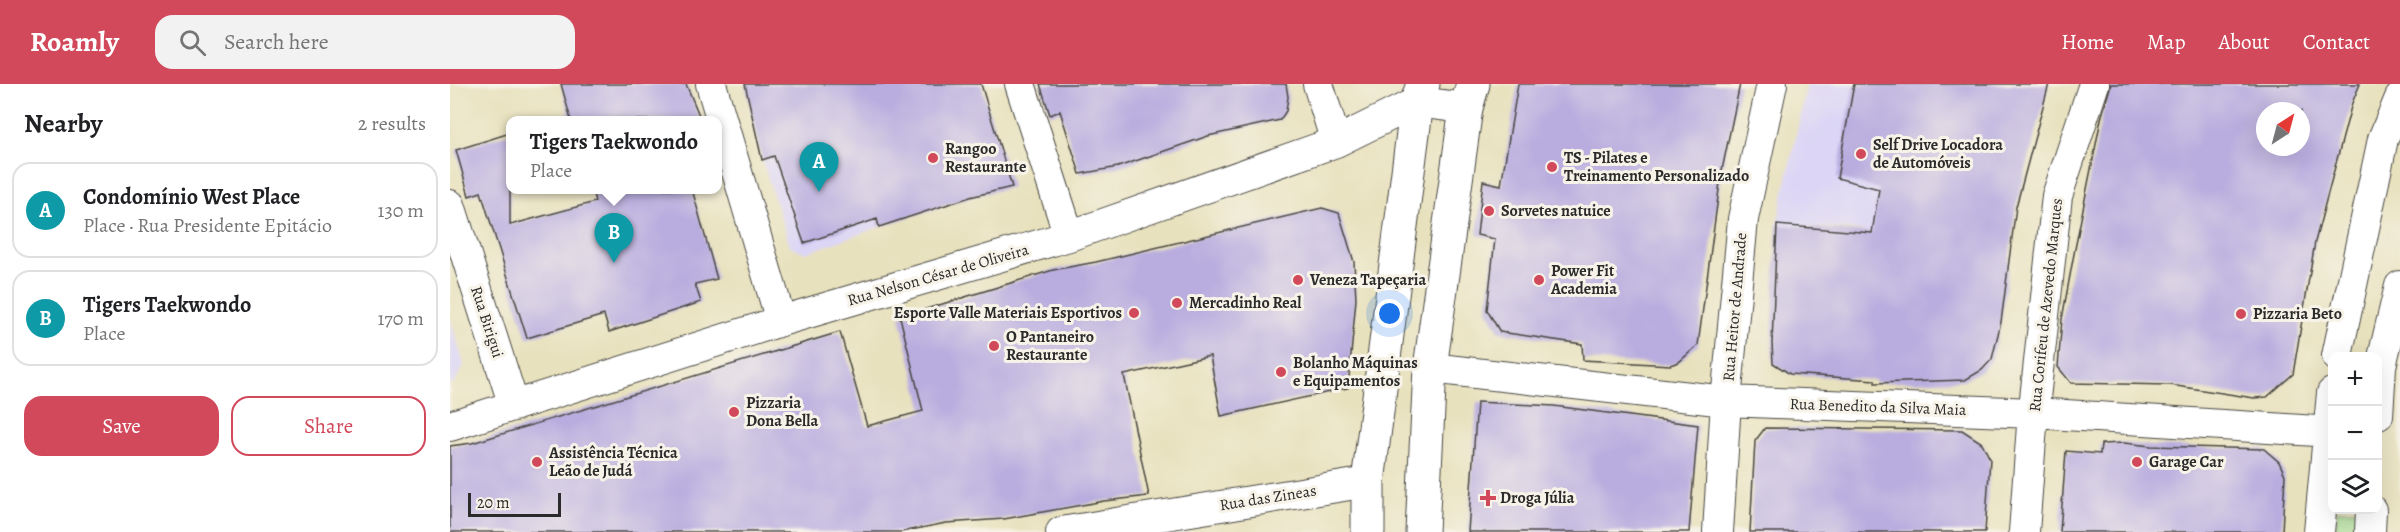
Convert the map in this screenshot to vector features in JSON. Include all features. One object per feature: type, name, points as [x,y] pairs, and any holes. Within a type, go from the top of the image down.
[{"type":"main road","points":[[1368,532],[1368,482],[1420,93]]},
{"type":"main road","points":[[1422,532],[1430,368],[1469,96]]},
{"type":"street","points":[[711,84],[720,116]]},
{"type":"street","points":[[1020,84],[1069,236]]},
{"type":"street","points":[[1318,84],[1336,142]]},
{"type":"street","name":"Rua Heitor de Andrade","points":[[1718,532],[1726,401],[1743,219],[1772,84]]},
{"type":"street","name":"Rua Corifeu de Azevedo Marques","points":[[2024,532],[2057,196],[2094,84]]},
{"type":"street","points":[[1420,93],[1469,96]]},
{"type":"street","name":"Rua Nelson César de Oliveira","points":[[450,426],[781,321],[1069,236],[1336,142],[1420,93]]},
{"type":"street","points":[[2338,352],[2383,139],[2400,98]]},
{"type":"street","points":[[722,121],[781,321]]},
{"type":"street","name":"Rua Birigui","points":[[450,205],[514,406]]},
{"type":"street","points":[[2379,406],[2381,366],[2400,286]]},
{"type":"street","name":"Rua Benedito da Silva Maia","points":[[1430,368],[1726,401],[2034,413],[2328,431]]},
{"type":"street","points":[[2319,532],[2328,449]]},
{"type":"street","name":"Rua das Zineas","points":[[1061,532],[1368,482]]},
{"type":"street","points":[[2370,532],[2371,514]]},
{"type":"shaded area","points":[[1807,84],[1878,84],[1895,237],[1848,229],[1777,225]]},
{"type":"shaded area","points":[[848,132],[879,227],[806,253],[790,246],[762,160]]},
{"type":"shaded area","points":[[450,317],[464,365],[454,383],[450,384]]},
{"type":"green space","points":[[2337,514],[2358,514],[2356,532],[2336,532]]},
{"type":"building","points":[[561,84],[686,84],[699,116],[570,116]]},
{"type":"building","points":[[745,84],[981,84],[1012,187],[970,197],[879,227],[877,219],[804,243],[774,156],[762,160]]},
{"type":"building","points":[[1040,84],[1286,84],[1288,97],[1286,111],[1280,120],[1208,136],[1118,167],[1080,174],[1060,111],[1050,115]]},
{"type":"building","points":[[1518,84],[1740,84],[1721,175],[1698,345],[1679,362],[1670,365],[1583,360],[1582,344],[1500,332],[1487,310],[1495,239],[1477,235],[1483,181],[1501,185]]},
{"type":"building","points":[[1854,84],[2049,84],[2016,207],[2001,322],[1992,359],[1982,370],[1965,380],[1875,383],[1875,380],[1790,374],[1773,363],[1777,225],[1872,233],[1879,189],[1837,178]]},
{"type":"building","points":[[2111,84],[2360,84],[2352,103],[2315,242],[2293,374],[2267,397],[2254,398],[2170,385],[2071,383],[2058,367],[2062,319],[2101,119]]},
{"type":"building","points":[[506,134],[506,194],[510,194],[510,225],[595,202],[593,194],[693,194],[717,279],[695,284],[701,302],[609,332],[604,315],[527,338],[481,192],[469,196],[456,150]]},
{"type":"building","points":[[1322,208],[1339,213],[1354,262],[1356,299],[1348,388],[1221,416],[1210,356],[1124,375],[1149,496],[1104,501],[1004,519],[946,523],[901,532],[450,532],[450,446],[472,443],[840,332],[867,426],[923,411],[900,317],[1053,270],[1096,262]]},
{"type":"building","points":[[1477,402],[1554,406],[1698,425],[1689,532],[1468,532]]},
{"type":"building","points":[[1765,428],[1962,430],[1982,443],[1990,459],[1985,532],[1750,532],[1755,441]]},
{"type":"building","points":[[2124,443],[2151,446],[2264,449],[2279,462],[2285,475],[2282,532],[2060,532],[2066,451],[2100,454],[2101,444]]},
{"type":"place","name":"Self Drive Locadora de Automóveis","points":[[1861,154]]},
{"type":"place","name":"Rangoo Restaurante","points":[[933,158]]},
{"type":"place","name":"TS - Pilates e Treinamento Personalizado","points":[[1552,167]]},
{"type":"place","name":"Condomínio West Place","points":[[819,192]]},
{"type":"place","name":"Sorvetes natuice","points":[[1489,211]]},
{"type":"place","name":"Tigers Taekwondo","points":[[614,263]]},
{"type":"place","name":"Veneza Tapeçaria","points":[[1298,280]]},
{"type":"place","name":"Power Fit Academia","points":[[1539,280]]},
{"type":"place","name":"Mercadinho Real","points":[[1177,303]]},
{"type":"place","name":"Esporte Valle Materiais Esportivos","points":[[1134,313]]},
{"type":"place","name":"Pizzaria Beto","points":[[2241,314]]},
{"type":"place","name":"O Pantaneiro Restaurante","points":[[994,346]]},
{"type":"place","name":"Bolanho Máquinas e Equipamentos","points":[[1281,372]]},
{"type":"place","name":"Pizzaria Dona Bella","points":[[734,412]]},
{"type":"place","name":"Assistência Técnica Leão de Judá","points":[[537,462]]},
{"type":"place","name":"Garage Car","points":[[2137,462]]},
{"type":"place","name":"Droga Júlia","points":[[1488,498]]}]
